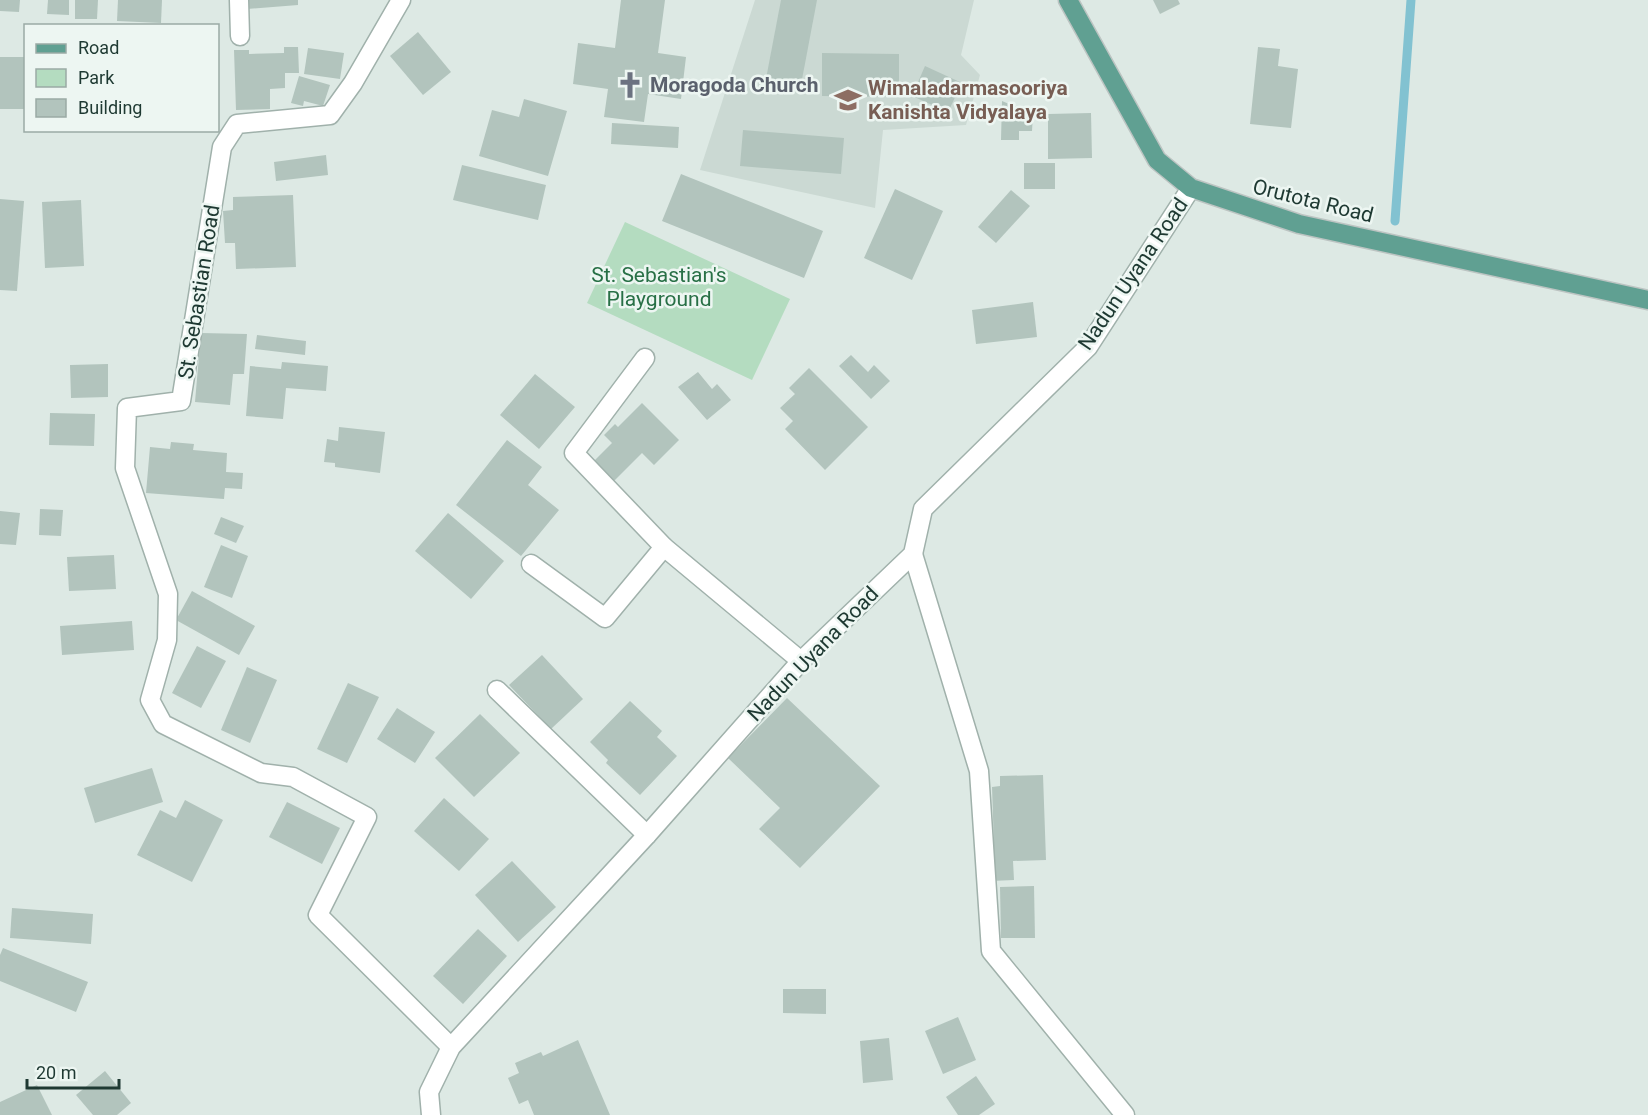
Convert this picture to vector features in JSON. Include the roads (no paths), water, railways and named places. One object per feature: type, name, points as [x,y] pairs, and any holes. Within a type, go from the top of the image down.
[{"type":"main road","name":"Orutota Road","points":[[1068,0],[1157,160],[1191,188],[1299,224],[1648,300]]},
{"type":"street","points":[[239,0],[240,36]]},
{"type":"street","name":"St. Sebastian Road","points":[[401,0],[353,82],[330,115],[237,124],[222,147],[181,401],[127,408],[125,468],[168,594],[167,640],[150,700],[163,724],[261,773],[293,777],[367,817],[318,915],[451,1047]]},
{"type":"street","name":"Nadun Uyana Road","points":[[431,1115],[429,1092],[451,1047],[647,835],[801,661],[913,554],[923,509],[1088,347],[1191,188]]},
{"type":"street","points":[[645,358],[574,453],[664,547],[801,661]]},
{"type":"street","points":[[531,564],[605,618],[664,547]]},
{"type":"street","points":[[913,554],[979,771],[991,951],[1125,1115]]},
{"type":"street","points":[[497,690],[647,835]]},
{"type":"waterway","points":[[1395,221],[1411,0]]},
{"type":"place","name":"Moragoda Church","points":[[630,85]]},
{"type":"place","name":"Wimaladarmasooriya Kanishta Vidyalaya","points":[[848,100]]},
{"type":"park label","name":"St. Sebastian's Playground","points":[[659,287]]}]
